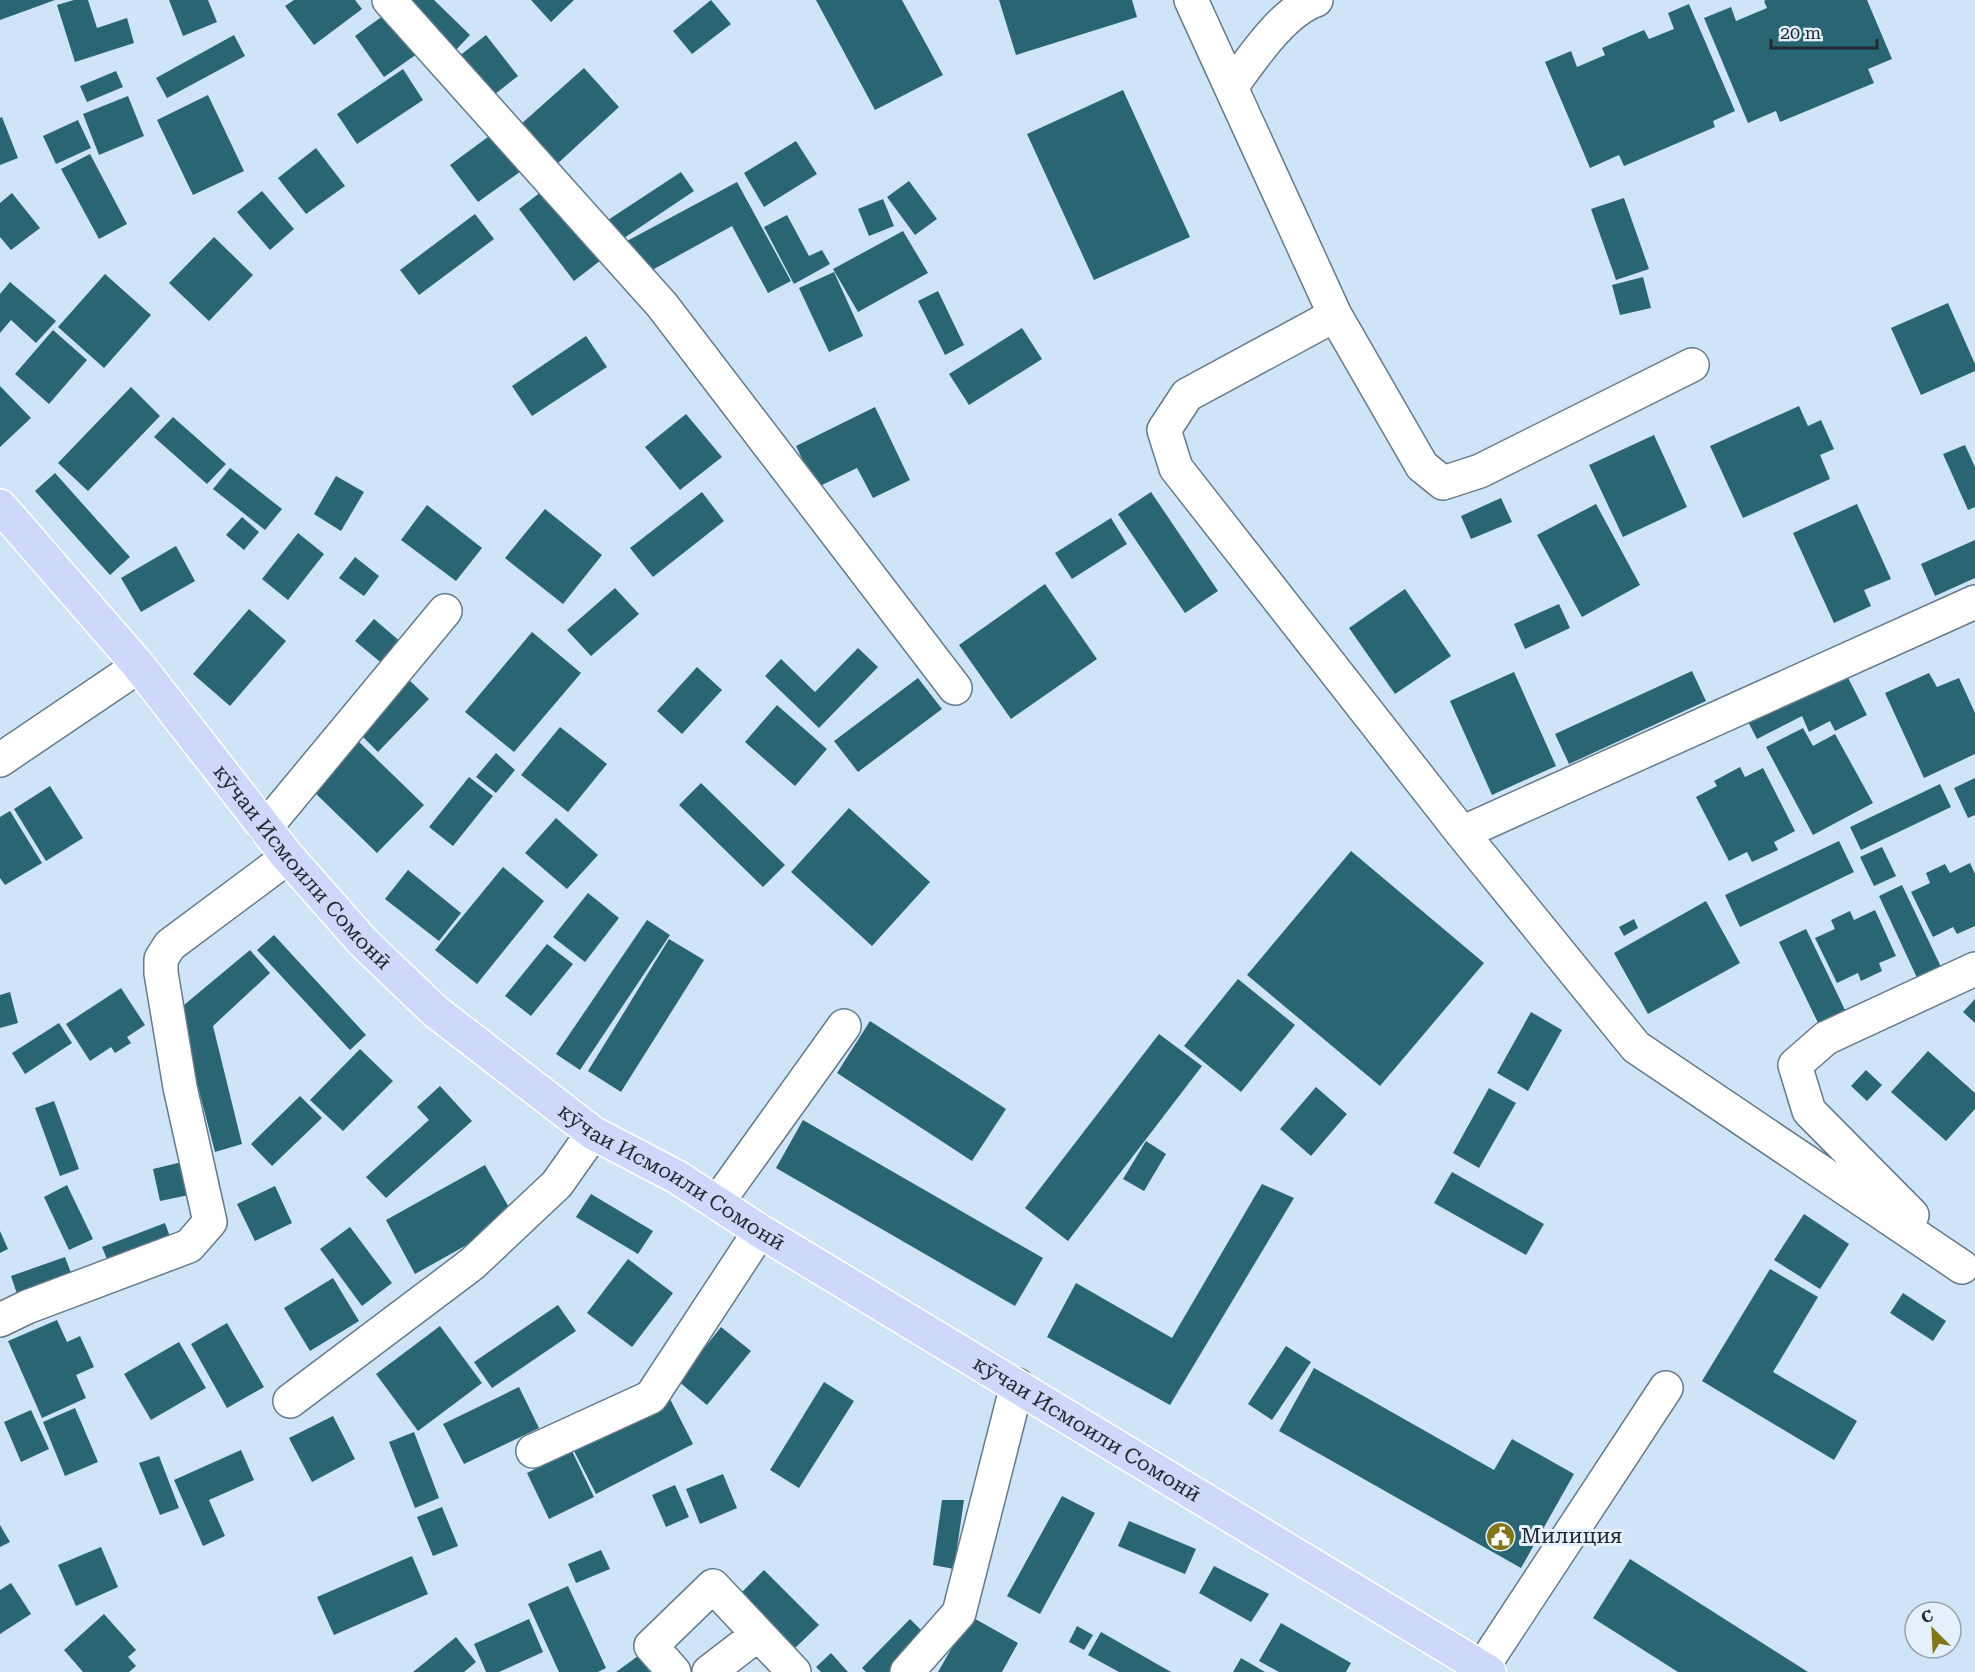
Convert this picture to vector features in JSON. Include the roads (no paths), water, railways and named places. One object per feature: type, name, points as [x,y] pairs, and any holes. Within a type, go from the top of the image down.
[{"type":"main road","name":"кӯчаи Исмоили Сомонӣ","points":[[0,506],[139,666],[288,857],[363,942],[435,1011],[593,1132],[677,1177],[760,1231],[1486,1670]]},
{"type":"street","points":[[389,0],[662,305],[955,688]]},
{"type":"street","points":[[1191,0],[1335,315],[1422,466],[1443,483],[1480,471],[1692,365]]},
{"type":"street","points":[[1231,87],[1278,26],[1309,2],[1316,0]]},
{"type":"street","points":[[1335,315],[1187,395],[1164,430],[1176,468],[1462,833],[1636,1047],[1969,1273]]},
{"type":"street","points":[[1462,833],[1975,602]]},
{"type":"street","points":[[265,828],[445,611]]},
{"type":"street","points":[[0,760],[139,666]]},
{"type":"street","points":[[0,1320],[27,1307],[189,1246],[210,1222],[180,1087],[161,973],[161,959],[170,945],[288,857]]},
{"type":"street","points":[[1969,1273],[1809,1111],[1795,1065],[1826,1038],[1975,969]]},
{"type":"street","points":[[717,1203],[844,1026]]},
{"type":"street","points":[[290,1401],[472,1264],[557,1184],[593,1132]]},
{"type":"street","points":[[533,1451],[651,1397],[760,1231]]},
{"type":"street","points":[[907,1672],[958,1612],[1017,1385]]},
{"type":"street","points":[[1486,1670],[1666,1388]]},
{"type":"street","points":[[674,1672],[651,1646],[712,1586],[794,1672]]},
{"type":"street","points":[[709,1672],[757,1635]]},
{"type":"place","name":"Милиция","points":[[1500,1536]]}]
